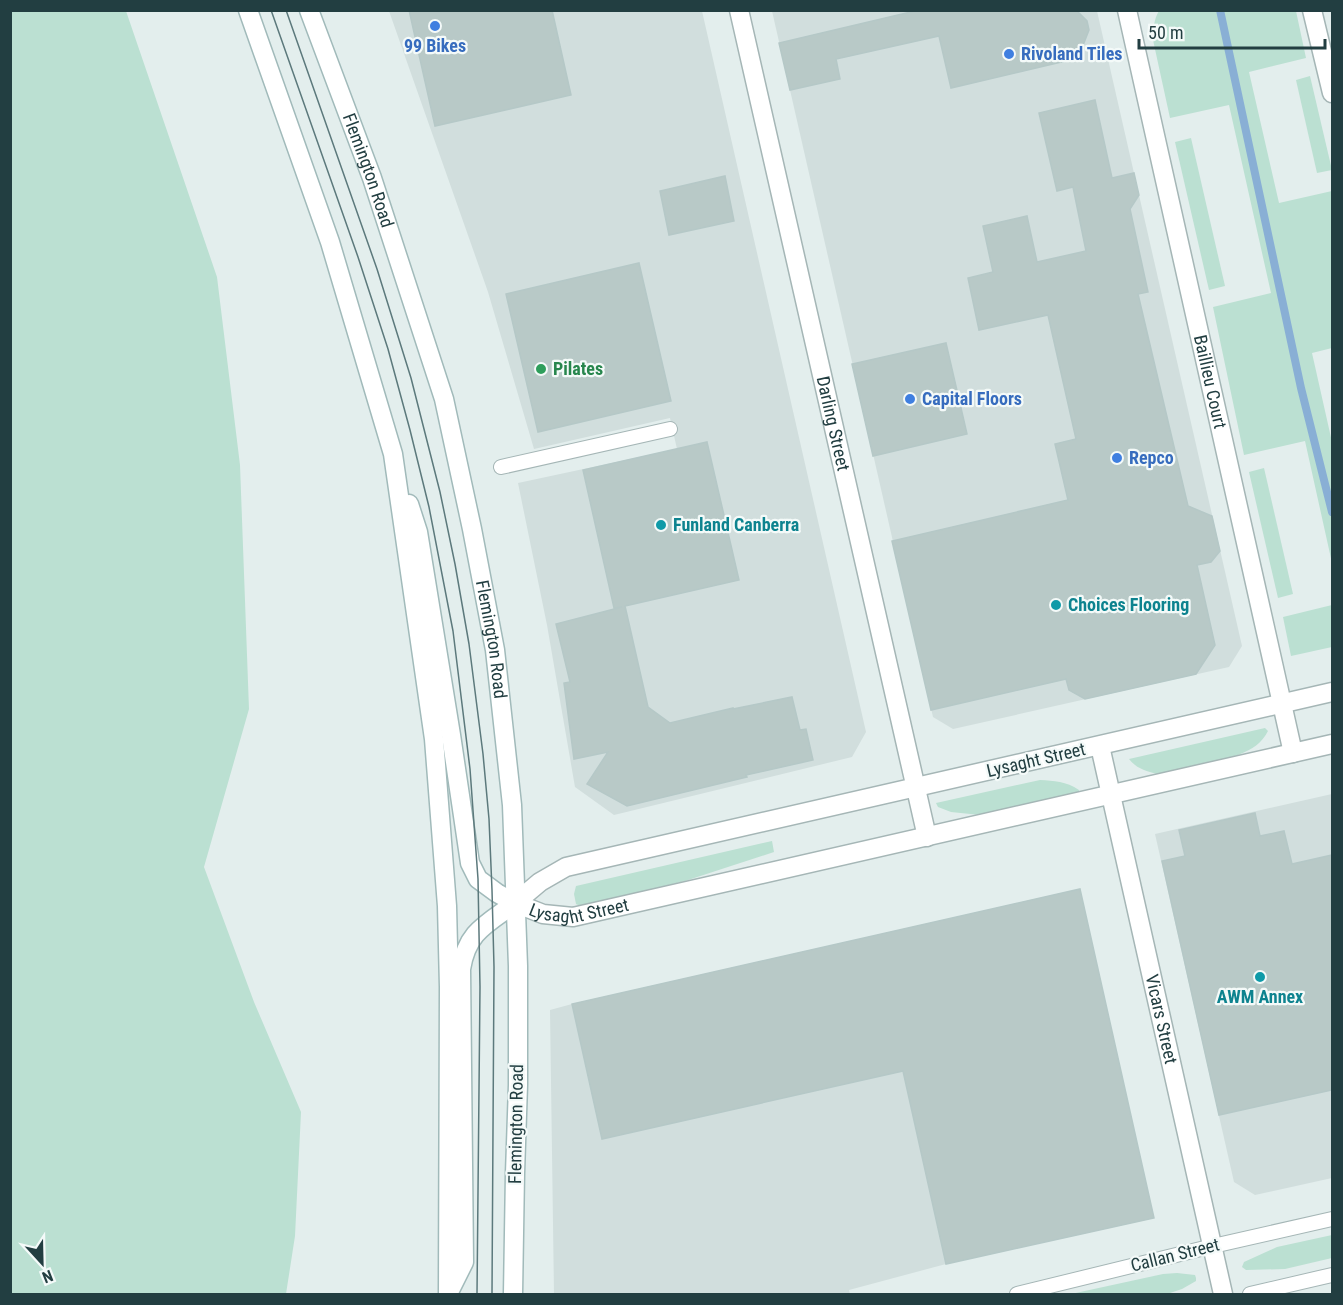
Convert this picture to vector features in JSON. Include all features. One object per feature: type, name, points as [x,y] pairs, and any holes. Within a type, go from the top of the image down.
[{"type":"street","points":[[248,10],[330,242],[418,532],[470,863],[478,879],[515,903],[479,929],[463,955],[461,969],[464,1262],[448,1294]]},
{"type":"street","name":"Flemington Road","points":[[309,10],[372,178],[444,399],[495,650],[512,805],[518,966],[518,1085],[514,1173],[513,1294]]},
{"type":"street","name":"Darling Street","points":[[739,10],[927,837]]},
{"type":"street","name":"Baillieu Court","points":[[1127,10],[1293,753]]},
{"type":"street","points":[[1312,10],[1332,93]]},
{"type":"street","points":[[393,454],[434,739],[447,906],[448,1294]]},
{"type":"street","name":"Lysaght Street","points":[[1332,692],[566,867],[540,882],[515,903],[543,914],[573,917],[1332,744]]},
{"type":"street","name":"Vicars Street","points":[[1100,746],[1223,1294]]},
{"type":"lane","points":[[501,467],[670,429]]},
{"type":"lane","name":"Callan Street","points":[[1017,1294],[1332,1219]]},
{"type":"lane","points":[[1251,1294],[1332,1275]]},
{"type":"shaded area","points":[[389,11],[702,11],[866,732],[852,757],[614,815],[575,787],[547,625],[518,483],[677,449],[670,418],[534,449],[488,292]]},
{"type":"shaded area","points":[[772,11],[1097,11],[1242,646],[1229,667],[953,729],[933,717]]},
{"type":"shaded area","name":"AWM Annex","points":[[1332,794],[1332,1178],[1255,1195],[1234,1182],[1155,834]]},
{"type":"shaded area","points":[[1075,890],[1154,1217],[946,1264],[849,1290],[850,1294],[554,1294],[550,1010]]},
{"type":"green space","points":[[10,11],[126,11],[217,277],[240,465],[249,709],[204,867],[254,1002],[301,1112],[295,1236],[286,1294],[11,1294]]},
{"type":"green space","points":[[1159,11],[1296,11],[1306,58],[1249,72],[1279,203],[1332,191],[1332,348],[1312,353],[1332,442],[1332,563],[1305,441],[1244,455],[1213,307],[1271,293],[1229,105],[1170,118],[1153,40],[1154,24]]},
{"type":"green space","points":[[1310,76],[1332,170],[1317,173],[1296,80]]},
{"type":"green space","points":[[1191,138],[1225,286],[1209,290],[1175,142]]},
{"type":"green space","points":[[1264,468],[1293,594],[1278,598],[1249,472]]},
{"type":"green space","points":[[1332,605],[1332,647],[1291,656],[1283,617]]},
{"type":"green space","points":[[1265,728],[1268,731],[1263,739],[1240,754],[1157,774],[1145,771],[1129,759]]},
{"type":"green space","points":[[1040,780],[1065,783],[1079,792],[980,815],[951,812],[938,807],[936,803]]},
{"type":"green space","points":[[772,841],[774,852],[685,881],[580,906],[576,904],[574,894],[576,886]]},
{"type":"green space","points":[[1332,1235],[1332,1258],[1285,1269],[1246,1270],[1242,1267],[1244,1262],[1277,1247]]},
{"type":"green space","points":[[1163,1274],[1195,1275],[1196,1281],[1167,1294],[1071,1294]]},
{"type":"building","points":[[409,10],[552,10],[571,95],[435,126]]},
{"type":"building","name":"Rivoland Tiles","points":[[919,10],[1076,10],[1087,21],[1089,30],[1078,58],[951,88],[939,36],[836,59],[840,79],[790,90],[779,43]]},
{"type":"building","points":[[1095,100],[1112,178],[1134,173],[1139,195],[1130,209],[1148,292],[1138,294],[1188,506],[1212,516],[1220,551],[1211,562],[1197,565],[1215,645],[1196,674],[1085,699],[1069,690],[1066,679],[931,710],[892,541],[1068,500],[1055,444],[1076,439],[1048,315],[979,330],[968,278],[993,272],[983,226],[1027,216],[1037,262],[1086,251],[1073,187],[1057,191],[1039,113]]},
{"type":"building","points":[[725,176],[734,221],[669,235],[660,191]]},
{"type":"building","points":[[639,263],[671,401],[538,432],[506,294]]},
{"type":"building","name":"Capital Floors","points":[[946,343],[967,434],[873,456],[852,364]]},
{"type":"building","points":[[707,442],[739,580],[625,606],[648,707],[670,723],[792,697],[800,730],[806,729],[813,760],[627,806],[587,784],[608,752],[574,759],[564,683],[570,682],[556,624],[622,607],[614,608],[583,470]]},
{"type":"building","name":"AWM Annex","points":[[1255,813],[1260,836],[1284,831],[1292,864],[1332,855],[1332,1090],[1219,1115],[1162,861],[1185,856],[1179,830]]},
{"type":"building","points":[[1080,889],[1154,1218],[946,1264],[903,1071],[602,1139],[572,1004]]},
{"type":"waterway","points":[[1220,10],[1301,388],[1332,512]]},
{"type":"tram line","points":[[271,10],[388,349],[429,507],[453,631],[470,769],[478,879],[480,987],[477,1294]]},
{"type":"tram line","points":[[286,10],[377,269],[411,378],[440,492],[469,644],[483,754],[492,890],[494,967],[492,1294]]},
{"type":"place","name":"99 Bikes","points":[[435,26]]},
{"type":"place","name":"Rivoland Tiles","points":[[1009,54]]},
{"type":"place","name":"Pilates","points":[[541,369]]},
{"type":"place","name":"Capital Floors","points":[[910,399]]},
{"type":"place","name":"Repco","points":[[1117,458]]},
{"type":"place","name":"Funland Canberra","points":[[661,525]]},
{"type":"place","name":"Choices Flooring","points":[[1056,605]]},
{"type":"place","name":"AWM Annex","points":[[1260,977]]}]
